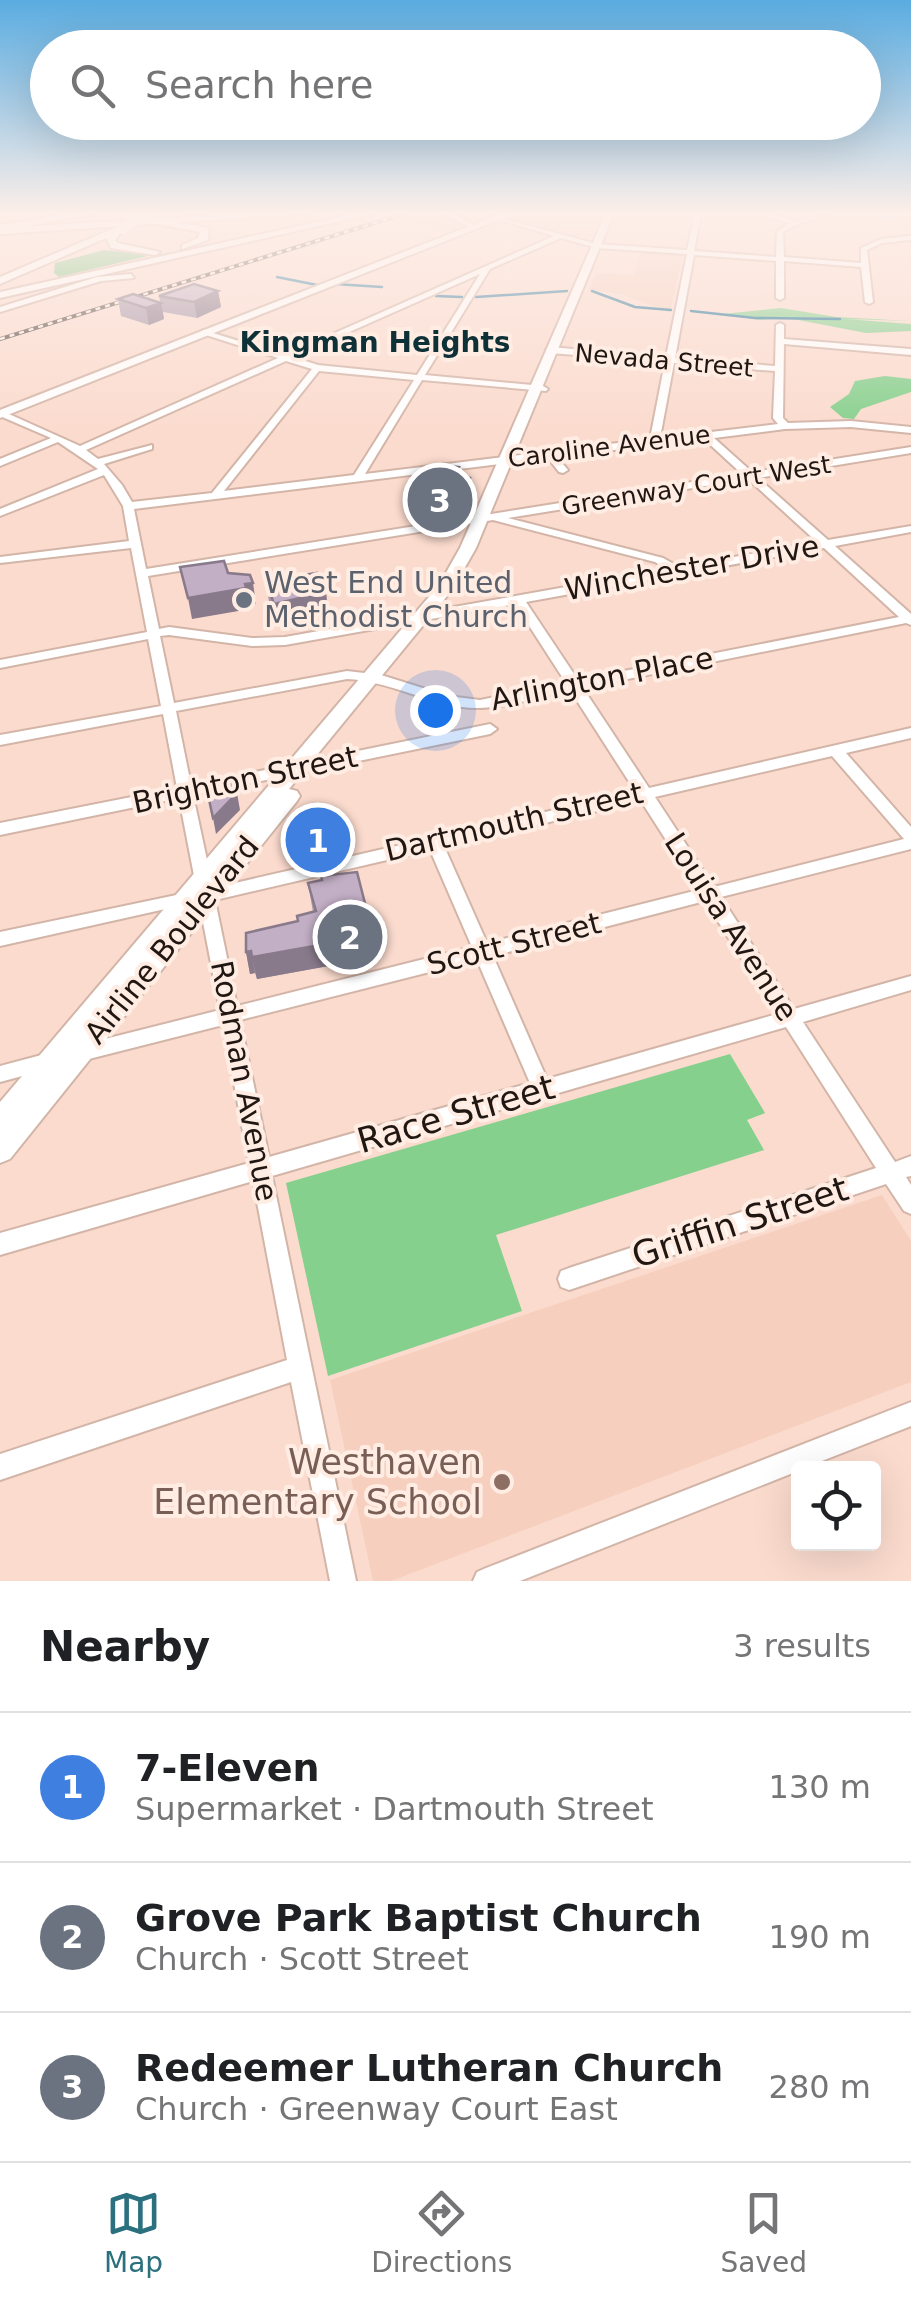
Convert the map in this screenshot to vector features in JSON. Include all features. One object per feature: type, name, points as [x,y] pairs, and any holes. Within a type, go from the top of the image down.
[{"type":"highway","points":[[0,295],[38,287]]},
{"type":"main road","points":[[0,414],[319,287]]},
{"type":"main road","name":"Airline Boulevard","points":[[0,1150],[79,1054],[294,770],[378,678],[473,564],[487,518],[580,287]]},
{"type":"main road","name":"Airline Boulevard","points":[[0,1122],[199,891],[315,766],[378,678]]},
{"type":"street","points":[[0,310],[73,287]]},
{"type":"street","points":[[80,449],[446,287]]},
{"type":"street","points":[[359,476],[476,287]]},
{"type":"street","points":[[655,440],[684,287]]},
{"type":"street","points":[[780,287],[780,298]]},
{"type":"street","points":[[866,287],[868,302]]},
{"type":"street","points":[[780,325],[778,418],[785,426]]},
{"type":"street","points":[[206,332],[317,368],[538,389]]},
{"type":"street","points":[[779,341],[911,352]]},
{"type":"street","name":"Nevada Street","points":[[554,350],[779,369]]},
{"type":"street","points":[[216,494],[317,368]]},
{"type":"street","name":"Rodman Avenue","points":[[0,414],[80,449],[102,466],[128,506],[186,792],[199,891],[231,1016],[343,1581]]},
{"type":"street","name":"Caroline Avenue","points":[[128,506],[785,426],[851,424],[911,430]]},
{"type":"street","points":[[0,513],[147,443],[124,430]]},
{"type":"street","points":[[704,434],[910,620]]},
{"type":"street","points":[[0,464],[59,438]]},
{"type":"street","points":[[905,451],[911,460]]},
{"type":"street","name":"Greenway Court West","points":[[142,573],[905,451]]},
{"type":"street","points":[[549,453],[563,470]]},
{"type":"street","points":[[487,518],[659,560],[678,570]]},
{"type":"street","name":"Winchester Drive","points":[[0,664],[183,630],[273,642],[911,529]]},
{"type":"street","points":[[0,560],[137,544]]},
{"type":"street","name":"Louisa Avenue","points":[[518,599],[790,1018],[901,1169],[911,1204]]},
{"type":"street","name":"Arlington Place","points":[[0,740],[347,675],[378,678],[468,704],[910,620]]},
{"type":"street","name":"Brighton Street","points":[[0,829],[490,730]]},
{"type":"street","name":"Dartmouth Street","points":[[0,940],[199,891],[911,733]]},
{"type":"street","points":[[835,750],[911,840]]},
{"type":"street","points":[[434,840],[542,1089]]},
{"type":"street","name":"Scott Street","points":[[0,1074],[911,840]]},
{"type":"street","name":"Race Street","points":[[0,1244],[911,983]]},
{"type":"street","name":"Griffin Street","points":[[569,1279],[901,1169]]},
{"type":"street","points":[[0,1467],[300,1368]]},
{"type":"street","points":[[486,1581],[911,1414]]},
{"type":"shaded area","points":[[590,287],[676,287],[670,312],[621,294],[589,290]]},
{"type":"shaded area","name":"Westhaven Elementary School","points":[[882,1195],[911,1241],[911,1382],[391,1581],[373,1581],[330,1380]]},
{"type":"green space","points":[[781,308],[836,317],[911,321],[846,319],[911,324],[911,331],[866,333],[788,318],[760,320],[722,314]]},
{"type":"green space","points":[[885,376],[911,379],[911,392],[861,409],[854,419],[843,418],[830,407],[849,394],[855,381]]},
{"type":"green space","points":[[730,1054],[765,1113],[747,1120],[764,1150],[496,1235],[522,1311],[328,1376],[286,1183]]},
{"type":"building","points":[[186,287],[218,291],[194,302],[159,296]]},
{"type":"building","points":[[133,294],[161,303],[146,308],[118,299]]},
{"type":"building","points":[[449,466],[459,467],[455,476],[470,478],[466,492],[442,496],[431,480],[442,478]]},
{"type":"building","points":[[224,561],[228,573],[250,575],[253,583],[245,584],[246,588],[188,598],[180,567]]},
{"type":"building","points":[[317,573],[326,592],[274,604],[266,581]]},
{"type":"building","points":[[232,776],[237,793],[213,818],[205,781]]},
{"type":"building","points":[[325,815],[332,837],[307,842],[301,820]]},
{"type":"building","points":[[357,872],[370,923],[328,933],[331,943],[252,957],[251,951],[246,952],[246,933],[298,921],[297,916],[316,911],[308,883],[322,880],[321,876]]},
{"type":"waterway","points":[[476,297],[567,291]]},
{"type":"waterway","points":[[592,291],[635,307],[671,310]]},
{"type":"waterway","points":[[436,296],[462,297]]},
{"type":"waterway","points":[[691,311],[755,318],[840,319]]},
{"type":"railway","points":[[0,339],[169,287]]},
{"type":"place","name":"Redeemer Lutheran Church","points":[[440,500]]},
{"type":"place","name":"West End United Methodist Church","points":[[244,600]]},
{"type":"place","name":"7-Eleven","points":[[318,840]]},
{"type":"place","name":"Grove Park Baptist Church","points":[[350,937]]},
{"type":"place","name":"Westhaven Elementary School","points":[[502,1482]]},
{"type":"district","name":"Kingman Heights","points":[[375,342]]}]
